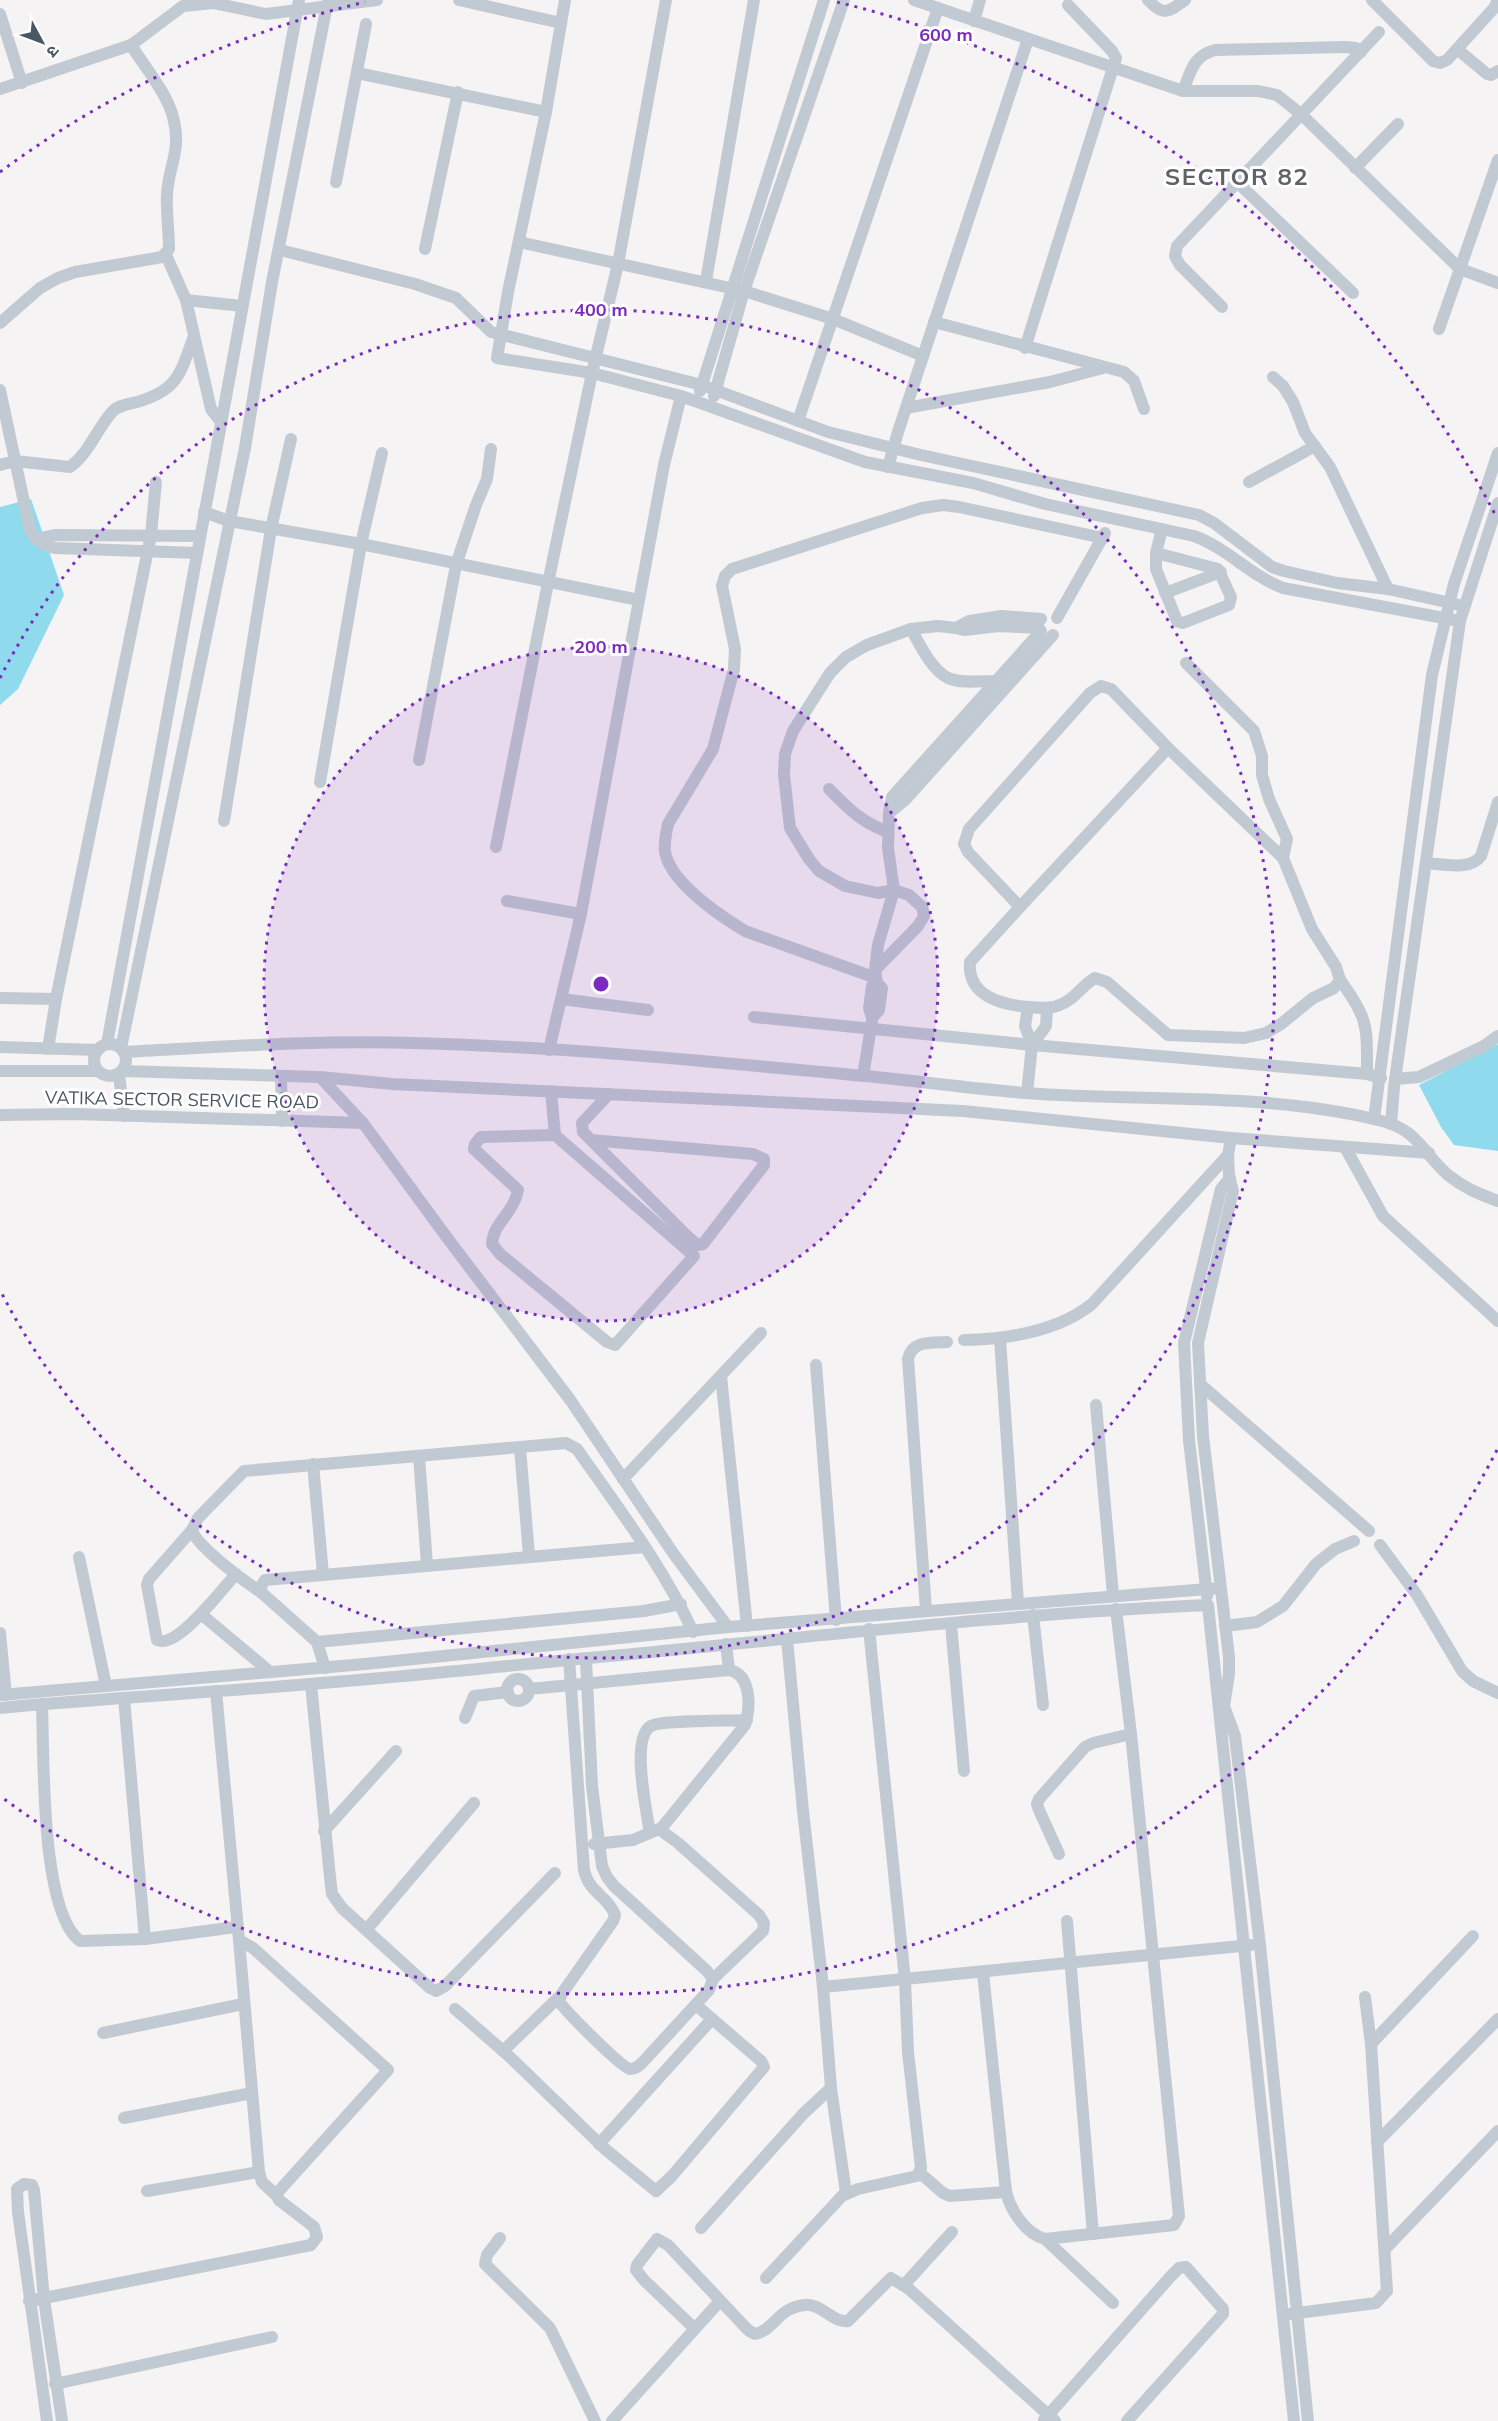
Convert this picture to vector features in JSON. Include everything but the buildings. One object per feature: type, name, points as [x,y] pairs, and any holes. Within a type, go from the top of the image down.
[{"type":"street","points":[[0,89],[131,45],[183,6],[213,3],[266,14],[298,5],[376,0]]},
{"type":"street","points":[[459,0],[561,22]]},
{"type":"street","points":[[565,0],[546,112],[497,358],[592,373],[697,401],[865,462],[973,483],[1045,504],[1208,541],[1271,583],[1294,590],[1460,621]]},
{"type":"street","points":[[496,847],[548,583],[592,373],[618,264],[666,0]]},
{"type":"street","points":[[706,281],[754,0]]},
{"type":"street","points":[[697,401],[824,0]]},
{"type":"street","points":[[711,406],[744,291],[844,0]]},
{"type":"street","points":[[914,0],[1183,91],[1258,91],[1277,95],[1302,115],[1460,269],[1498,283]]},
{"type":"street","points":[[974,21],[980,0]]},
{"type":"street","points":[[1148,0],[1158,10],[1164,12],[1170,11],[1185,0]]},
{"type":"street","points":[[1372,0],[1433,61],[1440,63],[1447,60],[1494,17],[1498,0]]},
{"type":"street","points":[[124,1116],[121,1073],[127,1062],[123,1050],[245,447],[272,282],[327,3]]},
{"type":"street","points":[[298,5],[197,553],[102,1047],[94,1060],[98,1071],[105,1076],[121,1073],[321,1077],[392,1084],[963,1111],[1231,1138],[1429,1153]]},
{"type":"street","points":[[1025,348],[1116,58],[1113,51],[1068,5]]},
{"type":"street","points":[[798,421],[938,8]]},
{"type":"street","points":[[0,14],[22,83]]},
{"type":"street","points":[[336,182],[366,24]]},
{"type":"street","points":[[1222,307],[1180,265],[1175,256],[1177,246],[1379,32]]},
{"type":"street","points":[[888,467],[1028,39]]},
{"type":"street","points":[[131,45],[173,115],[177,138],[176,157],[167,192],[169,249],[166,255]]},
{"type":"street","points":[[1183,91],[1194,61],[1203,53],[1215,50],[1345,47],[1356,48],[1361,52]]},
{"type":"street","points":[[1457,49],[1487,74],[1498,71]]},
{"type":"street","points":[[357,73],[458,92],[546,112]]},
{"type":"street","points":[[425,249],[458,92]]},
{"type":"street","points":[[1355,168],[1398,124]]},
{"type":"street","points":[[1439,329],[1498,160]]},
{"type":"street","points":[[1237,182],[1353,293]]},
{"type":"street","points":[[519,242],[744,291],[833,319],[923,356]]},
{"type":"street","points":[[280,250],[415,284],[456,298],[490,332],[702,385],[828,432],[892,449],[1199,515],[1214,523],[1272,567],[1464,606]]},
{"type":"street","points":[[166,255],[186,300],[211,409],[221,422]]},
{"type":"street","points":[[0,323],[40,288],[58,278],[75,272],[114,267],[166,255]]},
{"type":"street","points":[[186,300],[242,306]]},
{"type":"street","points":[[934,322],[1025,348],[1124,372],[1134,381],[1144,409]]},
{"type":"street","points":[[0,465],[15,461],[70,467],[100,432],[112,412],[119,407],[151,398],[171,386],[179,377],[194,336]]},
{"type":"street","points":[[906,408],[1050,382],[1104,367]]},
{"type":"street","points":[[1273,377],[1283,386],[1293,402],[1305,433],[1330,467],[1388,589]]},
{"type":"street","points":[[0,390],[30,530],[36,539],[51,548],[197,553]]},
{"type":"street","points":[[549,1050],[581,914],[664,465],[681,396]]},
{"type":"street","points":[[224,821],[271,528],[291,439]]},
{"type":"street","points":[[1249,482],[1315,446]]},
{"type":"street","points":[[419,760],[456,565],[476,504],[487,479],[491,449]]},
{"type":"street","points":[[320,782],[362,544],[382,453]]},
{"type":"street","points":[[1374,1119],[1432,675],[1444,619],[1498,453]]},
{"type":"street","points":[[48,1048],[56,999],[151,536],[156,482]]},
{"type":"street","points":[[1391,1124],[1395,1079],[1460,621],[1498,503]]},
{"type":"street","points":[[863,1076],[871,1023],[869,1008],[872,986],[876,977],[924,916],[916,900],[894,890],[878,892],[845,886],[819,871],[809,859],[790,828],[784,774],[785,754],[793,731],[830,673],[846,657],[867,645],[912,629],[938,626],[956,628],[969,621],[1002,616],[1044,628],[1060,627],[1057,618],[1104,534],[958,507],[922,508],[732,570],[725,576],[722,586],[735,650],[734,669],[713,749],[668,824],[665,853],[680,880],[725,919],[744,931],[876,977]]},
{"type":"street","points":[[204,512],[229,521],[362,544],[456,565],[639,600]]},
{"type":"street","points":[[1156,553],[1218,569],[1231,597],[1229,605],[1183,623],[1177,621],[1156,569],[1156,553],[1162,529]]},
{"type":"street","points":[[36,539],[56,535],[200,536]]},
{"type":"street","points":[[1271,583],[1272,567]]},
{"type":"street","points":[[1165,593],[1221,572]]},
{"type":"street","points":[[888,813],[906,800],[1044,628],[1047,615],[1057,618]]},
{"type":"street","points":[[876,977],[882,926],[894,890],[888,848],[888,813],[892,797],[1044,628]]},
{"type":"street","points":[[912,629],[922,650],[949,678],[966,681],[995,681]]},
{"type":"street","points":[[1186,663],[1254,731],[1262,756],[1262,775],[1269,799],[1287,839],[1283,858]]},
{"type":"street","points":[[1020,907],[968,852],[964,844],[969,829],[1090,693],[1101,686],[1111,689],[1168,748],[1283,858],[1312,929],[1336,967],[1340,980],[1361,1010],[1366,1026],[1367,1074]]},
{"type":"street","points":[[1168,748],[970,962],[969,972],[972,981],[981,991],[1007,1005],[1047,1009],[1073,998],[1095,978],[1107,982],[1168,1035],[1244,1038],[1266,1033],[1281,1024],[1313,998],[1334,988],[1340,980]]},
{"type":"street","points":[[829,789],[857,817],[869,825],[888,832]]},
{"type":"street","points":[[1426,862],[1467,865],[1477,862],[1482,855],[1498,802]]},
{"type":"street","points":[[507,901],[581,914]]},
{"type":"street","points":[[0,998],[56,999]]},
{"type":"street","points":[[561,999],[648,1010]]},
{"type":"street","points":[[1027,1093],[1032,1045],[1025,1026],[1028,1007]]},
{"type":"street","points":[[1032,1045],[1046,1026],[1047,1009]]},
{"type":"street","points":[[754,1017],[871,1023],[1032,1045],[1381,1077]]},
{"type":"street","points":[[1395,1079],[1419,1077],[1484,1046],[1498,1036]]},
{"type":"street","points":[[0,1047],[102,1047],[123,1050],[272,1044],[412,1043],[549,1050],[863,1076],[1027,1093],[1252,1103],[1323,1109],[1374,1119],[1406,1130],[1440,1167],[1469,1191],[1498,1201]]},
{"type":"street","points":[[0,1071],[98,1071]]},
{"type":"street","points":[[281,1076],[282,1121]]},
{"type":"street","points":[[321,1077],[363,1123],[571,1401],[673,1553],[728,1627]]},
{"type":"street","points":[[550,1091],[555,1135],[694,1256],[615,1345],[607,1342],[500,1254],[492,1244],[493,1234],[516,1203],[518,1190],[474,1149],[474,1144],[481,1137],[555,1135]]},
{"type":"street","points":[[591,1140],[753,1154],[764,1159],[764,1165],[703,1245],[698,1245],[591,1140],[583,1132],[582,1123],[609,1094]]},
{"type":"street","name":"VATIKA SECTOR SERVICE ROAD","points":[[0,1115],[363,1123]]},
{"type":"street","points":[[1231,1138],[1228,1155],[1233,1191],[1197,1343],[1203,1436],[1229,1665],[1222,1712],[1236,1736],[1260,1945],[1308,2421]]},
{"type":"street","points":[[1345,1147],[1383,1216],[1496,1313]]},
{"type":"street","points":[[964,1340],[1000,1339],[1063,1322],[1086,1308],[1228,1155]]},
{"type":"street","points":[[1230,1178],[1221,1189],[1184,1343],[1189,1440],[1222,1712],[1236,1876],[1294,2421]]},
{"type":"street","points":[[623,1479],[761,1333]]},
{"type":"street","points":[[1000,1339],[1018,1603]]},
{"type":"street","points":[[926,1610],[908,1359],[911,1350],[919,1345],[947,1342]]},
{"type":"street","points":[[816,1365],[836,1620]]},
{"type":"street","points":[[721,1376],[747,1626]]},
{"type":"street","points":[[1200,1384],[1369,1531]]},
{"type":"street","points":[[1096,1405],[1113,1595]]},
{"type":"street","points":[[236,1574],[177,1637],[170,1641],[160,1642],[156,1637],[147,1585],[149,1579],[192,1530],[198,1518],[244,1471],[566,1443],[577,1449],[645,1547],[681,1604],[693,1632]]},
{"type":"street","points":[[520,1448],[529,1555]]},
{"type":"street","points":[[419,1456],[427,1565]]},
{"type":"street","points":[[313,1464],[323,1574]]},
{"type":"street","points":[[192,1530],[197,1540],[317,1642],[325,1668]]},
{"type":"street","points":[[1225,1626],[1257,1622],[1283,1606],[1316,1564],[1335,1549],[1353,1542]]},
{"type":"street","points":[[1380,1545],[1417,1595],[1462,1671],[1473,1681],[1498,1693]]},
{"type":"street","points":[[262,1593],[261,1586],[265,1580],[529,1555],[645,1547]]},
{"type":"street","points":[[79,1557],[106,1686]]},
{"type":"street","points":[[0,1633],[3,1695],[325,1668],[728,1627],[1220,1588]]},
{"type":"street","points":[[0,1708],[367,1679],[787,1639],[868,1629],[951,1624],[1033,1615],[1222,1603]]},
{"type":"street","points":[[317,1642],[644,1611],[681,1604]]},
{"type":"street","points":[[974,1607],[975,1621]]},
{"type":"street","points":[[1045,2239],[1171,2226],[1178,2220],[1131,1734],[1116,1609]]},
{"type":"street","points":[[201,1614],[269,1671]]},
{"type":"street","points":[[1033,1615],[1043,1705]]},
{"type":"street","points":[[951,1624],[964,1771]]},
{"type":"street","points":[[766,2278],[825,2212],[846,2193],[916,2176],[920,2173],[922,2165],[908,2052],[905,1980],[868,1629]]},
{"type":"street","points":[[631,1637],[635,1653]]},
{"type":"street","points":[[787,1639],[802,1811],[823,1988],[831,2088],[846,2193]]},
{"type":"street","points":[[726,1644],[729,1670]]},
{"type":"street","points":[[503,2051],[561,1995],[613,1922],[614,1913],[611,1907],[586,1880],[569,1659]]},
{"type":"street","points":[[586,1659],[592,1786],[602,1866],[607,1877],[713,1979]]},
{"type":"street","points":[[365,1664],[367,1679]]},
{"type":"street","points":[[465,1718],[474,1696],[507,1692],[508,1685],[516,1679],[524,1680],[529,1689],[571,1683],[729,1670],[740,1674],[745,1681],[748,1705],[747,1720],[741,1732],[655,1832],[633,1840],[583,1844]]},
{"type":"street","points":[[311,1684],[324,1831],[334,1899],[430,1988],[436,1991],[445,1986],[555,1873]]},
{"type":"street","points":[[29,2301],[311,2245],[316,2237],[314,2227],[262,2182],[259,2172],[216,1691]]},
{"type":"street","points":[[124,1698],[146,1939]]},
{"type":"street","points":[[42,1704],[50,1860],[60,1909],[74,1937],[80,1941],[238,1933],[388,2070],[280,2189],[277,2196]]},
{"type":"street","points":[[655,1832],[640,1759],[642,1738],[648,1729],[654,1725],[671,1723],[747,1720]]},
{"type":"street","points":[[1059,1854],[1039,1810],[1037,1804],[1039,1799],[1085,1747],[1131,1734]]},
{"type":"street","points":[[324,1831],[396,1751]]},
{"type":"street","points":[[366,1929],[474,1803]]},
{"type":"street","points":[[561,1995],[559,1998],[561,2005],[612,2056],[630,2069],[642,2063],[712,1987],[713,1979],[763,1931],[765,1926],[763,1920],[678,1843],[655,1832]]},
{"type":"street","points":[[1236,1876],[1250,1873]]},
{"type":"street","points":[[614,1913],[633,1901]]},
{"type":"street","points":[[1067,1921],[1093,2234]]},
{"type":"street","points":[[1371,2044],[1473,1936]]},
{"type":"street","points":[[823,1988],[1260,1945]]},
{"type":"street","points":[[983,1973],[1009,2204],[1018,2218],[1036,2235],[1045,2239],[1113,2303]]},
{"type":"street","points":[[1284,2315],[1380,2301],[1388,2288],[1371,2044],[1365,1997]]},
{"type":"street","points":[[103,2033],[243,2004]]},
{"type":"street","points":[[455,2009],[503,2051],[599,2144],[655,2191],[662,2187],[763,2068],[761,2061],[696,2005]]},
{"type":"street","points":[[599,2144],[712,2019]]},
{"type":"street","points":[[1377,2142],[1498,2019]]},
{"type":"street","points":[[701,2228],[803,2114],[831,2088]]},
{"type":"street","points":[[124,2118],[252,2093]]},
{"type":"street","points":[[1386,2248],[1498,2131]]},
{"type":"street","points":[[147,2191],[259,2172]]},
{"type":"street","points":[[920,2173],[943,2193],[950,2196],[1006,2192]]},
{"type":"street","points":[[46,2421],[29,2301],[17,2189],[24,2184],[32,2185],[34,2190],[44,2299],[62,2421]]},
{"type":"street","points":[[903,2285],[952,2232]]},
{"type":"street","points":[[500,2238],[487,2255],[485,2264],[550,2328],[595,2421]]},
{"type":"street","points":[[694,2328],[636,2270],[637,2265],[655,2240],[659,2239],[668,2246],[748,2330],[758,2334],[787,2309],[807,2304],[822,2308],[845,2322],[856,2314],[890,2278],[895,2279],[1049,2419],[1171,2276],[1179,2268],[1186,2267],[1223,2309],[1223,2314],[1127,2421]]},
{"type":"street","points":[[612,2421],[720,2301]]},
{"type":"street","points":[[56,2384],[272,2337]]},
{"type":"water","points":[[31,499],[64,595],[18,689],[0,705],[0,507]]},
{"type":"water","points":[[1498,1044],[1498,1151],[1454,1145],[1441,1127],[1419,1085]]},
{"type":"district","name":"SECTOR 82","points":[[1237,177]]}]
